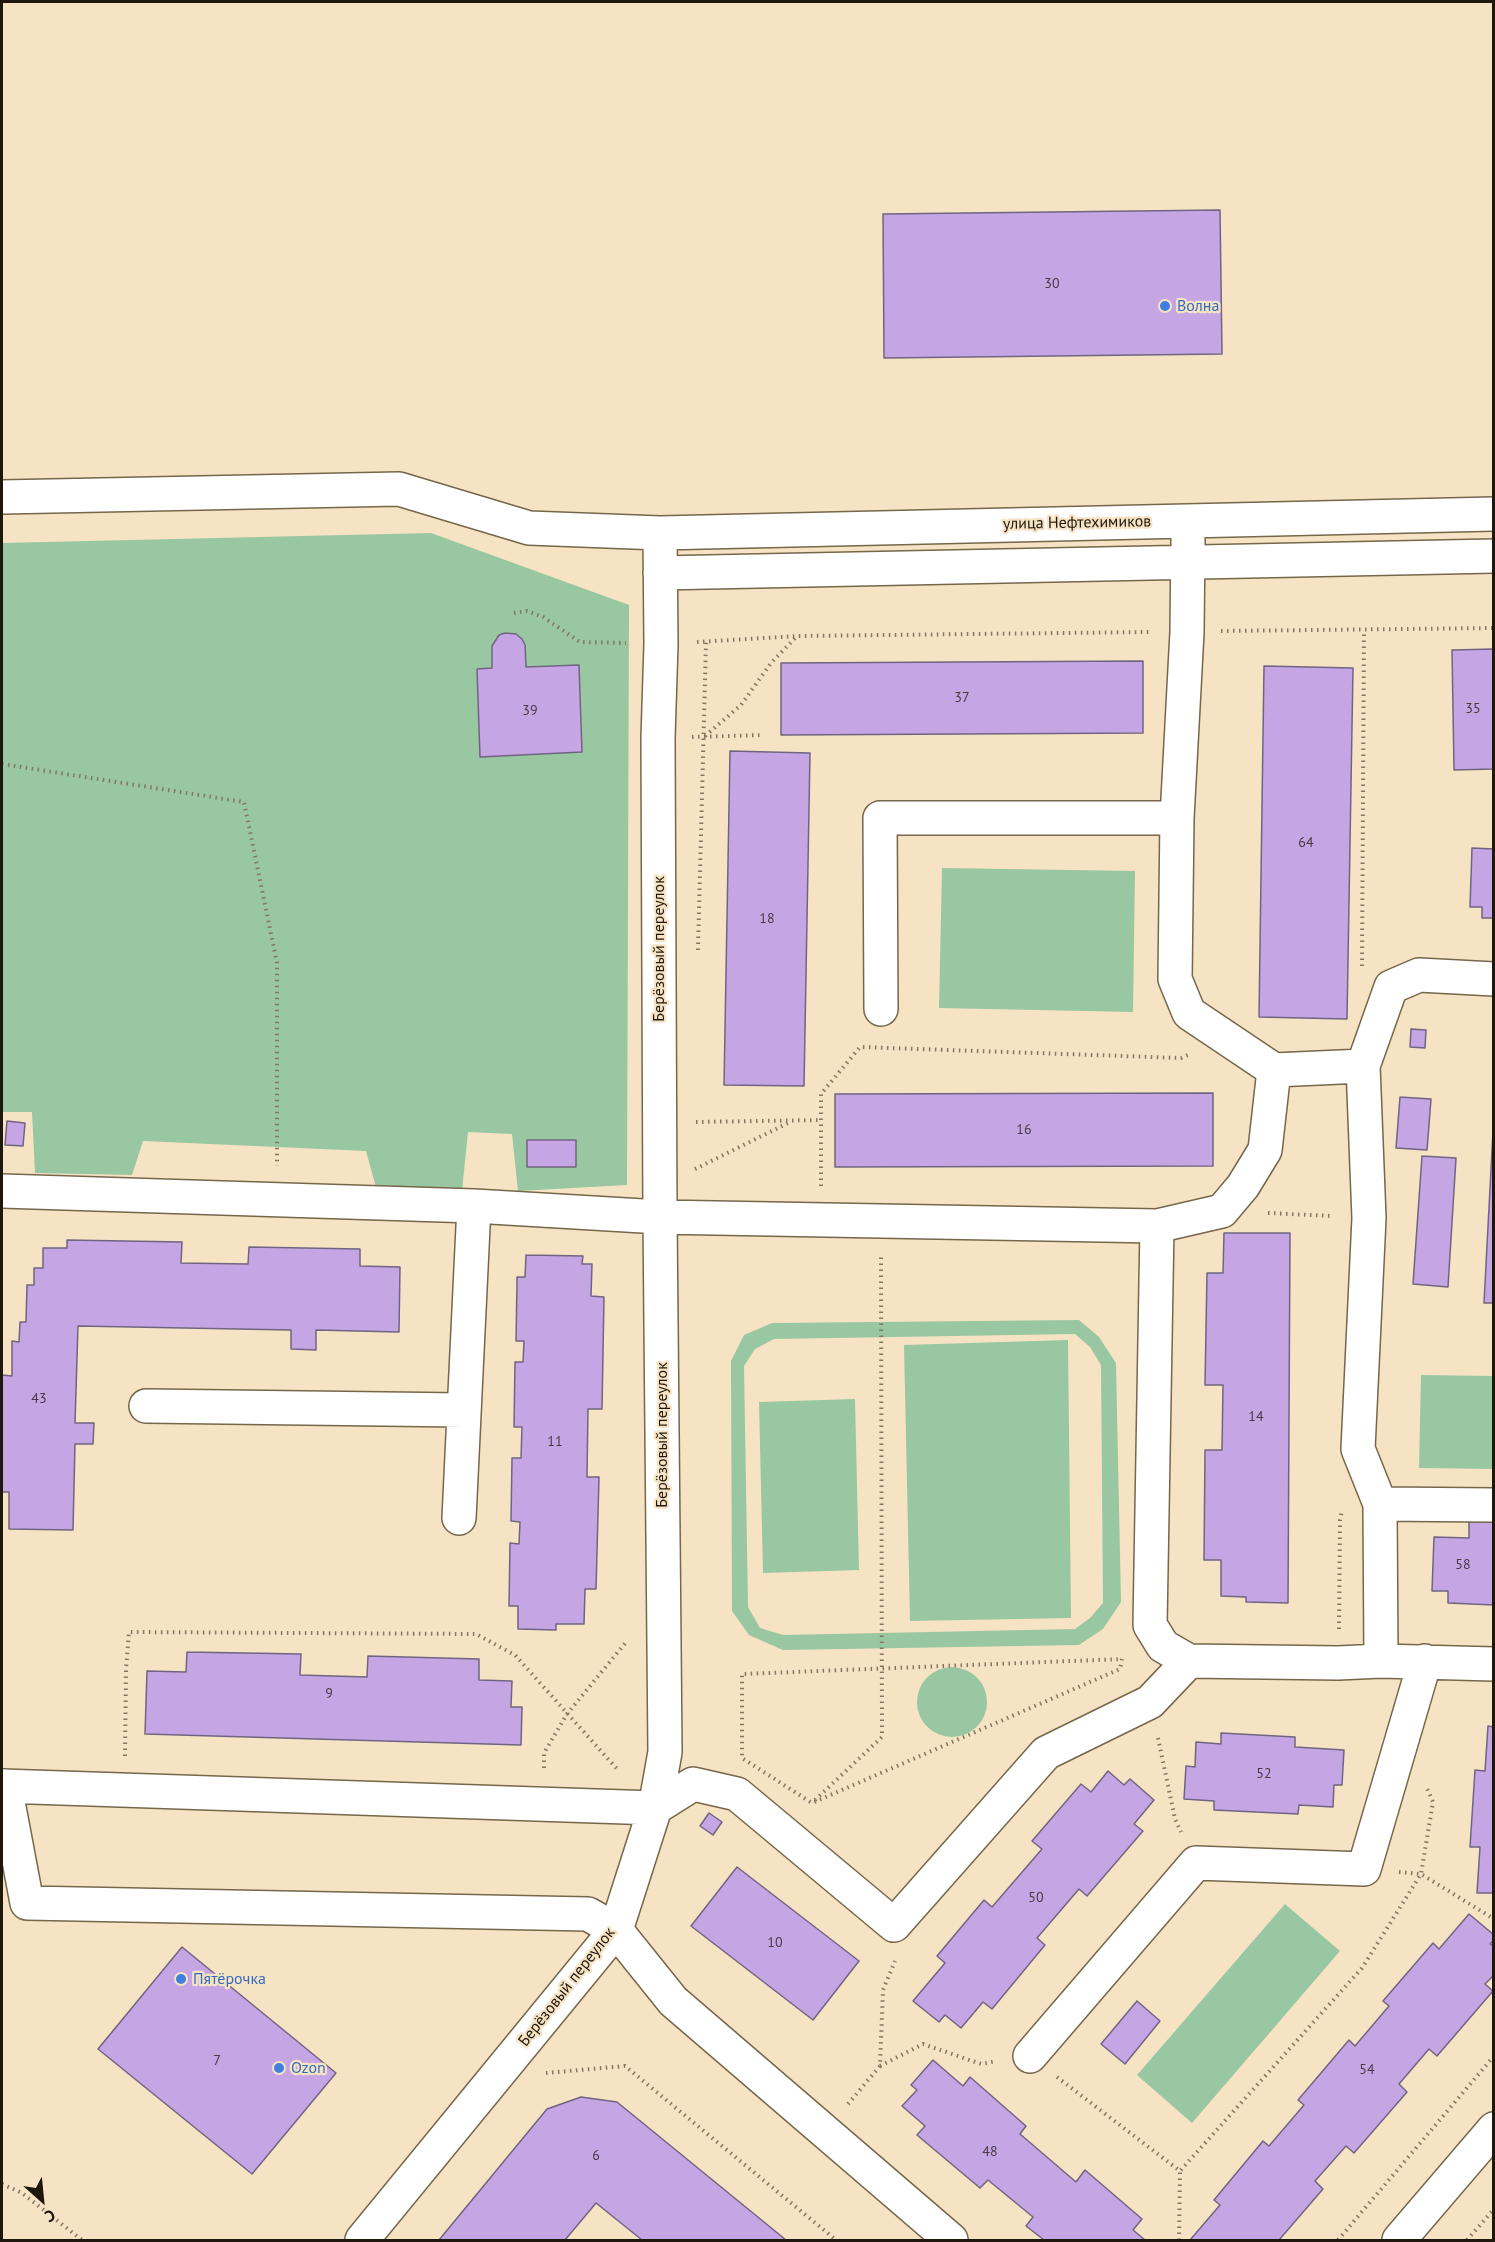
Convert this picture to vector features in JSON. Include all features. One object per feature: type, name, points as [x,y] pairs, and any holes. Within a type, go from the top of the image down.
[{"type":"street","name":"улица Нефтехимиков","points":[[2,498],[399,489],[530,528],[660,533],[1494,514]]},
{"type":"street","points":[[1188,521],[1187,632],[1177,818],[1175,979],[1189,1013],[1274,1070],[1364,1066]]},
{"type":"street","name":"Берёзовый переулок","points":[[362,2241],[616,1930],[655,1808],[665,1752],[658,738],[661,644],[660,533]]},
{"type":"street","points":[[660,573],[1494,556]]},
{"type":"street","points":[[881,1009],[880,818],[1177,818]]},
{"type":"street","points":[[1381,1661],[1380,1504],[1358,1449],[1369,1218],[1364,1066],[1391,987],[1419,975],[1494,979]]},
{"type":"street","points":[[2,1191],[474,1206],[660,1217],[1157,1226],[1222,1211],[1243,1186],[1265,1150],[1274,1070]]},
{"type":"street","points":[[459,1518],[474,1206]]},
{"type":"street","points":[[1157,1226],[1150,1625],[1163,1646],[1189,1661],[1338,1663],[1425,1661],[1494,1664]]},
{"type":"street","points":[[146,1406],[463,1410]]},
{"type":"street","points":[[1380,1504],[1494,1504]]},
{"type":"street","points":[[951,2241],[673,2001],[616,1930],[588,1914],[27,1903],[3,1786],[655,1808],[693,1784],[736,1794],[894,1925],[1046,1753],[1150,1702],[1189,1661]]},
{"type":"street","points":[[1030,2056],[1196,1863],[1364,1869],[1425,1661]]},
{"type":"street","points":[[1399,2241],[1494,2129]]},
{"type":"path","points":[[514,613],[527,611],[543,617],[580,642],[661,644],[798,636],[1494,628]]},
{"type":"path","points":[[1362,969],[1364,631]]},
{"type":"path","points":[[705,737],[741,705],[771,663],[798,636]]},
{"type":"path","points":[[698,959],[706,642]]},
{"type":"path","points":[[658,738],[764,735]]},
{"type":"path","points":[[2,764],[244,802],[277,963],[277,1199]]},
{"type":"path","points":[[821,1220],[821,1094],[860,1047],[1181,1058],[1228,1039]]},
{"type":"path","points":[[692,1122],[821,1120]]},
{"type":"path","points":[[692,1161],[691,1170],[793,1121]]},
{"type":"path","points":[[1222,1211],[1369,1218]]},
{"type":"path","points":[[782,1832],[882,1737],[880,1221]]},
{"type":"path","points":[[125,1790],[126,1669],[129,1632],[476,1634],[515,1655],[620,1773]]},
{"type":"path","points":[[544,1804],[544,1753],[567,1714],[631,1636]]},
{"type":"path","points":[[1122,1659],[1120,1669],[812,1803],[742,1758],[742,1674],[1122,1659]]},
{"type":"path","points":[[1150,1702],[1175,1819],[1196,1863]]},
{"type":"path","points":[[1179,2241],[1180,2170],[1362,1968],[1422,1874],[1433,1802],[1404,1733]]},
{"type":"path","points":[[1364,1869],[1422,1874],[1494,1919]]},
{"type":"path","points":[[880,2066],[883,1990],[898,1952],[894,1925]]},
{"type":"path","points":[[824,2131],[880,2066],[923,2044],[981,2064],[1030,2056],[1180,2170]]},
{"type":"path","points":[[1338,2241],[1494,2056]]},
{"type":"path","points":[[495,2078],[625,2066],[837,2241]]},
{"type":"path","points":[[2,2184],[22,2193],[82,2241]]},
{"type":"path","points":[[1468,2240],[1494,2209]]},
{"type":"green space","points":[[431,533],[629,605],[627,1185],[518,1191],[512,1134],[468,1132],[462,1191],[377,1191],[366,1151],[143,1141],[132,1175],[35,1173],[32,1112],[2,1112],[2,543]]},
{"type":"green space","points":[[942,868],[1135,871],[1133,1012],[939,1008]]},
{"type":"green space","points":[[1079,1320],[1099,1337],[1116,1363],[1121,1602],[1103,1629],[1079,1645],[783,1650],[749,1635],[732,1611],[731,1361],[744,1335],[772,1323]],"holes":[[[1075,1334],[1090,1347],[1101,1365],[1103,1603],[1090,1618],[1075,1629],[783,1635],[760,1628],[748,1607],[744,1366],[755,1349],[774,1339]]]},
{"type":"green space","points":[[1068,1340],[1071,1618],[910,1621],[904,1345]]},
{"type":"green space","points":[[1421,1375],[1493,1376],[1493,1469],[1419,1468]]},
{"type":"green space","points":[[855,1399],[859,1570],[763,1573],[759,1402]]},
{"type":"green space","points":[[952,1667],[965,1670],[977,1677],[984,1689],[987,1702],[984,1715],[977,1727],[965,1734],[952,1737],[939,1734],[927,1727],[920,1715],[917,1702],[920,1689],[927,1677],[939,1670]]},
{"type":"green space","points":[[1285,1904],[1340,1951],[1192,2123],[1137,2075]]},
{"type":"building","points":[[1220,210],[1222,354],[884,358],[883,214]]},
{"type":"building","points":[[516,634],[522,639],[525,645],[526,667],[579,665],[582,752],[480,757],[477,669],[492,668],[492,646],[499,635]]},
{"type":"building","points":[[1494,649],[1494,769],[1454,770],[1452,650]]},
{"type":"building","points":[[1143,661],[1143,733],[781,735],[781,663]]},
{"type":"building","points":[[1264,666],[1353,668],[1347,1019],[1259,1017]]},
{"type":"building","points":[[730,751],[810,753],[804,1086],[724,1085]]},
{"type":"building","points":[[1472,848],[1494,849],[1494,918],[1482,918],[1482,907],[1470,907]]},
{"type":"building","points":[[1411,1029],[1426,1030],[1425,1048],[1410,1047]]},
{"type":"building","points":[[1213,1093],[1213,1166],[835,1167],[835,1094]]},
{"type":"building","points":[[1400,1097],[1431,1099],[1427,1150],[1396,1148]]},
{"type":"building","points":[[1494,1112],[1494,1303],[1484,1303]]},
{"type":"building","points":[[7,1121],[25,1123],[23,1146],[5,1145]]},
{"type":"building","points":[[527,1140],[576,1140],[576,1167],[527,1167]]},
{"type":"building","points":[[1422,1156],[1456,1158],[1448,1287],[1413,1284]]},
{"type":"building","points":[[1224,1233],[1290,1233],[1288,1603],[1246,1602],[1246,1597],[1221,1596],[1221,1560],[1204,1560],[1205,1450],[1222,1450],[1223,1385],[1205,1385],[1207,1273],[1223,1273]]},
{"type":"building","points":[[67,1240],[182,1242],[181,1263],[248,1264],[249,1247],[360,1249],[360,1266],[400,1267],[399,1332],[316,1330],[316,1350],[291,1349],[291,1330],[78,1326],[75,1423],[94,1423],[93,1444],[75,1444],[73,1530],[9,1529],[9,1492],[2,1492],[2,1375],[12,1376],[12,1341],[19,1342],[20,1322],[26,1322],[27,1285],[34,1285],[34,1268],[43,1268],[43,1248],[67,1248]]},
{"type":"building","points":[[526,1255],[583,1256],[582,1264],[592,1264],[591,1296],[604,1297],[602,1409],[588,1409],[587,1477],[599,1477],[596,1589],[585,1589],[584,1624],[556,1624],[556,1630],[518,1629],[518,1606],[509,1606],[510,1543],[519,1544],[520,1522],[511,1521],[512,1458],[521,1458],[522,1427],[514,1427],[515,1362],[523,1362],[524,1341],[516,1341],[517,1277],[525,1277]]},
{"type":"building","points":[[1469,1520],[1494,1521],[1494,1605],[1448,1603],[1448,1591],[1432,1591],[1434,1537],[1469,1538]]},
{"type":"building","points":[[187,1652],[301,1654],[300,1675],[367,1677],[368,1656],[479,1659],[479,1680],[512,1681],[511,1707],[522,1707],[521,1745],[145,1734],[147,1671],[186,1672]]},
{"type":"building","points":[[1488,1726],[1494,1727],[1494,1893],[1477,1893],[1480,1847],[1470,1847],[1475,1770],[1485,1771]]},
{"type":"building","points":[[1221,1733],[1295,1737],[1295,1747],[1344,1750],[1342,1785],[1334,1785],[1333,1807],[1299,1805],[1298,1814],[1214,1810],[1214,1801],[1184,1799],[1186,1766],[1195,1767],[1196,1742],[1221,1744]]},
{"type":"building","points":[[1108,1771],[1124,1785],[1130,1779],[1154,1800],[1134,1824],[1143,1831],[1087,1896],[1079,1889],[1037,1938],[1045,1945],[992,2009],[983,2002],[961,2028],[945,2015],[939,2022],[913,2001],[945,1963],[937,1956],[984,1900],[992,1907],[1042,1849],[1032,1841],[1081,1784],[1091,1792]]},
{"type":"building","points":[[709,1813],[722,1822],[713,1835],[700,1826]]},
{"type":"building","points":[[737,1867],[859,1961],[813,2020],[691,1926]]},
{"type":"building","points":[[1469,1914],[1494,1935],[1494,1940],[1490,1944],[1494,1947],[1494,1975],[1485,1984],[1493,1991],[1437,2056],[1429,2049],[1399,2084],[1407,2092],[1354,2153],[1346,2146],[1315,2181],[1323,2189],[1279,2240],[1190,2240],[1220,2205],[1214,2200],[1263,2141],[1269,2146],[1304,2105],[1298,2100],[1349,2040],[1355,2046],[1389,2006],[1383,2001],[1433,1943],[1439,1949]]},
{"type":"building","points":[[182,1947],[336,2073],[252,2174],[98,2049]]},
{"type":"building","points":[[1137,2001],[1160,2021],[1125,2064],[1101,2044]]},
{"type":"building","points":[[933,2060],[963,2086],[970,2077],[1026,2126],[1020,2134],[1076,2182],[1085,2170],[1142,2219],[1133,2230],[1145,2240],[1044,2240],[1026,2226],[1033,2217],[988,2180],[980,2188],[917,2135],[925,2126],[902,2106],[917,2090],[911,2085]]},
{"type":"building","points":[[581,2097],[617,2102],[786,2240],[642,2240],[596,2203],[565,2240],[439,2240],[547,2109]]},
{"type":"place","name":"Волна","points":[[1165,306]]},
{"type":"place","name":"Пятёрочка","points":[[181,1979]]},
{"type":"place","name":"Ozon","points":[[279,2068]]}]
